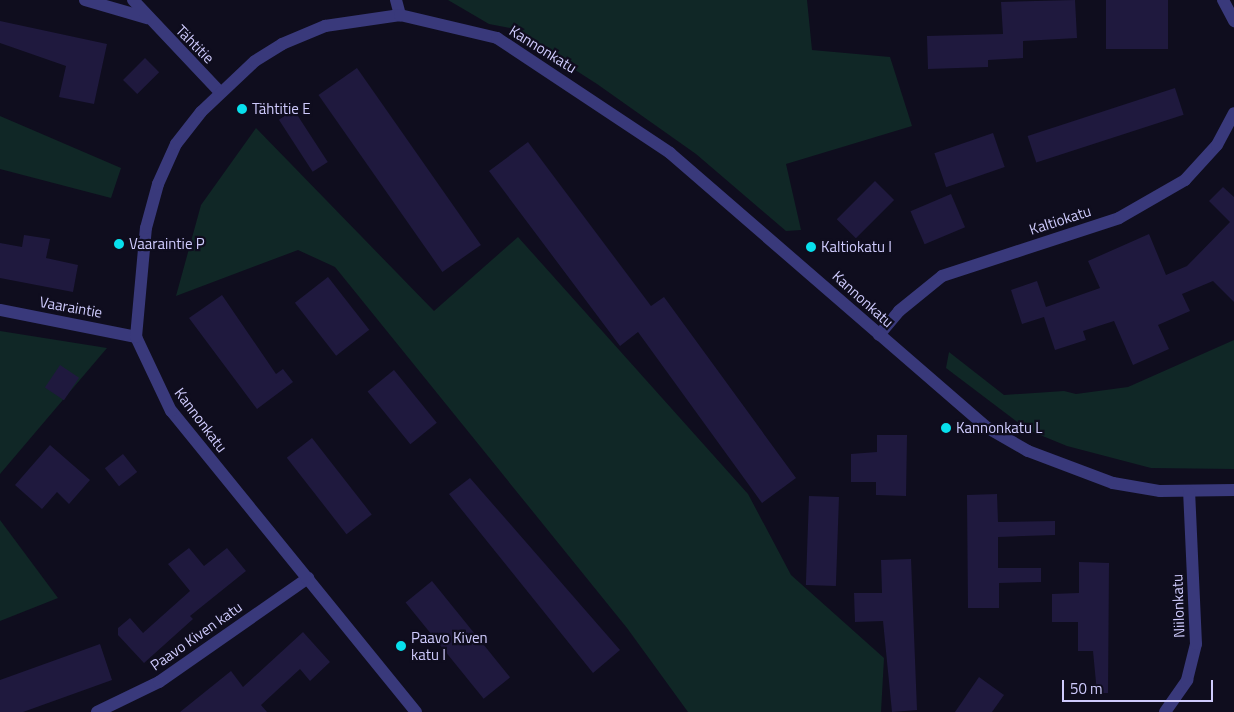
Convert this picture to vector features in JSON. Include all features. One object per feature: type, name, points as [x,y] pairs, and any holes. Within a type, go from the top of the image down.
[{"type":"street","name":"Tähtitie","points":[[85,0],[147,18]]},
{"type":"street","name":"Tähtitie","points":[[133,0],[147,18],[220,92]]},
{"type":"street","points":[[396,0],[400,15]]},
{"type":"street","points":[[1223,0],[1234,20]]},
{"type":"street","name":"Kannonkatu","points":[[416,712],[171,411],[136,337],[146,228],[158,184],[176,144],[220,92],[282,44],[325,26],[400,15],[497,38],[606,108],[670,152],[879,336],[988,428],[1028,451],[1113,483],[1189,492],[1234,490]]},
{"type":"street","name":"Kaltiokatu","points":[[879,336],[899,311],[942,276],[1119,218],[1185,180],[1217,145],[1234,113]]},
{"type":"street","name":"Vaaraintie","points":[[0,310],[136,337]]},
{"type":"street","name":"Niilonkatu","points":[[1166,712],[1187,680],[1196,644],[1189,492]]},
{"type":"street","name":"Paavo Kiven katu","points":[[97,712],[159,682],[308,578]]},
{"type":"green space","points":[[448,0],[807,0],[812,50],[890,57],[912,126],[786,164],[801,230],[786,231],[696,154],[597,84],[510,28],[489,24]]},
{"type":"green space","points":[[0,116],[121,168],[111,198],[0,169]]},
{"type":"green space","points":[[256,128],[434,311],[518,237],[748,494],[791,575],[884,658],[881,712],[688,712],[627,628],[335,267],[298,250],[176,296],[201,205]]},
{"type":"green space","points":[[0,331],[107,348],[0,474]]},
{"type":"green space","points":[[1234,340],[1234,469],[1151,468],[1067,446],[1028,430],[946,368],[949,352],[1004,395],[1064,391],[1076,394],[1128,387]]},
{"type":"green space","points":[[0,520],[58,598],[0,621]]},
{"type":"building","points":[[1075,0],[1077,38],[1023,41],[1023,58],[988,60],[988,67],[928,69],[927,36],[1003,34],[1001,2]]},
{"type":"building","points":[[1106,0],[1168,0],[1168,49],[1106,49]]},
{"type":"building","points":[[0,21],[107,44],[94,104],[59,97],[66,66],[0,43]]},
{"type":"building","points":[[145,58],[159,72],[137,94],[123,80]]},
{"type":"building","points":[[357,68],[481,245],[442,272],[318,95]]},
{"type":"building","points":[[1175,88],[1184,115],[1036,163],[1028,136]]},
{"type":"building","points":[[294,110],[328,162],[313,172],[279,120]]},
{"type":"building","points":[[993,133],[1005,167],[946,187],[934,153]]},
{"type":"building","points":[[528,142],[651,306],[664,297],[796,478],[762,503],[638,332],[620,346],[489,171]]},
{"type":"building","points":[[875,181],[894,200],[856,238],[837,219]]},
{"type":"building","points":[[1223,187],[1234,197],[1234,302],[1213,281],[1182,294],[1190,311],[1158,325],[1169,349],[1133,365],[1114,321],[1083,331],[1086,340],[1055,350],[1044,317],[1022,324],[1011,290],[1037,281],[1046,307],[1100,288],[1088,261],[1149,234],[1166,275],[1187,266],[1230,222],[1209,201]]},
{"type":"building","points":[[951,194],[965,227],[925,244],[910,211]]},
{"type":"building","points":[[24,235],[50,239],[46,258],[78,265],[73,292],[0,278],[0,243],[22,247]]},
{"type":"building","points":[[328,277],[369,330],[336,356],[295,303]]},
{"type":"building","points":[[222,295],[276,374],[283,369],[293,382],[257,409],[189,318]]},
{"type":"building","points":[[60,365],[79,378],[64,400],[45,387]]},
{"type":"building","points":[[394,370],[437,423],[410,444],[368,391]]},
{"type":"building","points":[[877,435],[907,435],[906,496],[876,495],[876,482],[851,482],[851,454],[877,452]]},
{"type":"building","points":[[312,438],[372,514],[347,534],[287,458]]},
{"type":"building","points":[[50,445],[90,480],[69,504],[57,492],[42,509],[15,485]]},
{"type":"building","points":[[123,454],[137,472],[119,486],[105,468]]},
{"type":"building","points":[[470,478],[620,650],[593,673],[449,494]]},
{"type":"building","points":[[997,494],[998,522],[1055,521],[1055,535],[998,537],[998,568],[1041,568],[1041,582],[999,583],[999,608],[968,608],[967,495]]},
{"type":"building","points":[[809,496],[839,497],[836,586],[806,585]]},
{"type":"building","points":[[189,548],[204,566],[227,548],[246,571],[190,616],[193,619],[144,663],[118,635],[118,628],[130,618],[143,633],[190,591],[168,564]]},
{"type":"building","points":[[911,559],[917,710],[892,712],[883,621],[855,622],[854,593],[882,593],[881,560]]},
{"type":"building","points":[[1079,562],[1109,563],[1108,693],[1097,693],[1093,651],[1078,651],[1078,622],[1052,622],[1052,594],[1079,593]]},
{"type":"building","points":[[432,581],[510,677],[484,699],[406,602]]},
{"type":"building","points":[[303,632],[330,662],[310,681],[300,669],[261,705],[267,712],[180,712],[231,671],[243,687]]},
{"type":"building","points":[[100,644],[112,680],[23,712],[0,712],[0,680]]},
{"type":"building","points":[[979,677],[1004,695],[992,712],[955,712]]},
{"type":"place","name":"Tähtitie E","points":[[242,109]]},
{"type":"place","name":"Vaaraintie P","points":[[119,244]]},
{"type":"place","name":"Kaltiokatu I","points":[[811,247]]},
{"type":"place","name":"Kannonkatu L","points":[[946,428]]},
{"type":"place","name":"Paavo Kiven katu I","points":[[401,646]]}]
